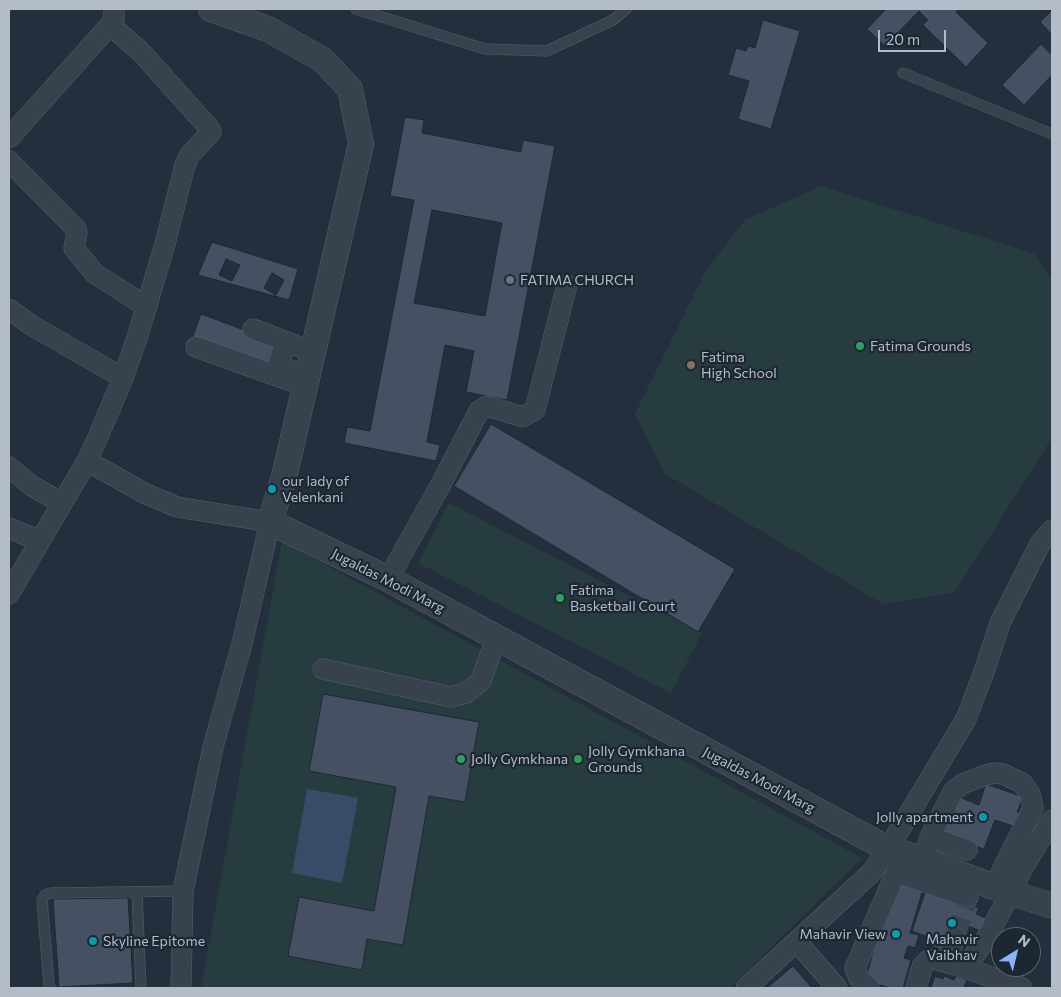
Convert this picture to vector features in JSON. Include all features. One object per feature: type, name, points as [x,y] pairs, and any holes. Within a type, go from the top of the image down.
[{"type":"street","points":[[181,988],[183,891],[213,746],[242,644],[270,522],[285,473],[361,144],[350,89],[323,60],[268,29],[212,9]]},
{"type":"street","points":[[9,138],[112,17],[211,132],[189,156],[185,165],[166,244],[147,308],[123,378],[87,462],[9,594]]},
{"type":"street","points":[[9,161],[76,229],[74,248],[94,273],[147,308]]},
{"type":"street","points":[[388,580],[479,411],[487,406],[523,417],[535,410],[567,285]]},
{"type":"street","points":[[9,309],[30,326],[123,378]]},
{"type":"street","points":[[253,329],[313,352]]},
{"type":"street","points":[[286,342],[278,365],[306,381]]},
{"type":"street","points":[[196,347],[306,381]]},
{"type":"street","points":[[87,462],[146,494],[177,507],[270,522]]},
{"type":"street","points":[[9,467],[32,486],[62,503]]},
{"type":"street","name":"Jugaldas Modi Marg","points":[[270,522],[388,580],[908,854],[983,891],[1052,906]]},
{"type":"street","points":[[9,528],[40,541]]},
{"type":"street","points":[[869,988],[859,978],[856,968],[966,719],[1000,623],[1041,542],[1052,530]]},
{"type":"street","points":[[322,669],[451,698],[466,693],[481,681],[496,638]]},
{"type":"street","points":[[908,854],[953,792],[962,784],[994,773],[1003,774],[1022,783],[1030,794],[1033,808],[983,891],[988,936],[956,966]]},
{"type":"street","points":[[983,891],[1024,866],[1052,820]]},
{"type":"street","points":[[746,988],[872,872],[908,854],[967,850]]},
{"type":"street","points":[[955,937],[956,966]]},
{"type":"street","points":[[797,942],[837,988]]},
{"type":"street","points":[[916,988],[922,967],[926,961],[934,959],[1022,988]]},
{"type":"lane","points":[[356,9],[485,49],[547,51],[614,20],[626,9]]},
{"type":"lane","points":[[903,73],[1052,134]]},
{"type":"lane","points":[[50,988],[42,900],[45,896],[51,893],[183,891]]},
{"type":"lane","points":[[137,892],[141,988]]},
{"type":"green space","name":"Fatima Grounds","points":[[821,186],[1035,254],[1052,279],[1052,438],[954,593],[883,604],[664,473],[635,414],[706,270],[745,220]]},
{"type":"green space","name":"Fatima Basketball Court","points":[[449,503],[702,633],[671,693],[418,563]]},
{"type":"green space","name":"Jolly Gymkhana","points":[[282,541],[862,858],[730,988],[201,988]]},
{"type":"water","points":[[307,789],[358,798],[342,883],[292,873]]},
{"type":"building","points":[[886,9],[960,9],[956,12],[988,43],[966,67],[923,25],[928,20],[919,11],[885,46],[867,29]]},
{"type":"building","points":[[1052,10],[1052,35],[1040,22]]},
{"type":"building","points":[[763,20],[800,31],[771,129],[738,119],[749,81],[728,75],[736,48],[746,51],[748,46],[755,48]]},
{"type":"building","points":[[1041,44],[1052,55],[1052,75],[1024,105],[1002,85]]},
{"type":"building","name":"FATIMA CHURCH","points":[[405,117],[424,120],[422,133],[521,152],[523,140],[555,146],[507,400],[466,392],[474,351],[445,345],[427,442],[440,445],[436,461],[344,443],[347,427],[370,431],[414,200],[390,196]],"holes":[[[432,210],[502,223],[485,316],[414,303]]]},
{"type":"building","points":[[212,242],[298,269],[289,300],[198,275]],"holes":[[[226,259],[240,265],[232,281],[219,275]],[[272,273],[284,280],[276,295],[264,288]]]},
{"type":"building","points":[[201,314],[282,344],[272,369],[192,339]]},
{"type":"building","points":[[491,424],[735,569],[698,632],[454,486]]},
{"type":"building","points":[[323,694],[479,722],[465,802],[429,796],[403,945],[367,939],[362,970],[288,956],[299,897],[374,911],[396,787],[309,771]]},
{"type":"building","name":"Jolly apartment","points":[[986,784],[1023,797],[1017,812],[1023,814],[1019,828],[995,820],[984,849],[940,833],[946,812],[953,815],[959,797],[979,805]]},
{"type":"building","name":"Mahavir View","points":[[893,881],[923,889],[910,933],[919,935],[915,948],[908,946],[904,958],[911,960],[903,988],[891,988],[865,981]]},
{"type":"building","name":"Mahavir Vaibhav","points":[[926,890],[979,908],[976,914],[991,920],[986,933],[968,926],[964,938],[943,950],[928,945],[931,938],[912,931]]},
{"type":"building","name":"Skyline Epitome","points":[[128,898],[133,983],[59,987],[53,899]]},
{"type":"building","points":[[793,966],[812,988],[767,988]]},
{"type":"building","points":[[935,976],[943,979],[944,976],[954,980],[956,976],[967,980],[964,987],[968,988],[931,988]]},
{"type":"tunnel","points":[[955,937],[967,901]]},
{"type":"place","name":"FATIMA CHURCH","points":[[510,280]]},
{"type":"place","name":"Fatima Grounds","points":[[860,346]]},
{"type":"place","name":"Fatima High School","points":[[691,365]]},
{"type":"place","name":"our lady of Velenkani","points":[[272,489]]},
{"type":"place","name":"Fatima Basketball Court","points":[[560,598]]},
{"type":"place","name":"Jolly Gymkhana","points":[[461,759]]},
{"type":"place","name":"Jolly Gymkhana Grounds","points":[[578,759]]},
{"type":"place","name":"Jolly apartment","points":[[983,817]]},
{"type":"place","name":"Mahavir Vaibhav","points":[[952,923]]},
{"type":"place","name":"Mahavir View","points":[[896,934]]},
{"type":"place","name":"Skyline Epitome","points":[[93,941]]}]
